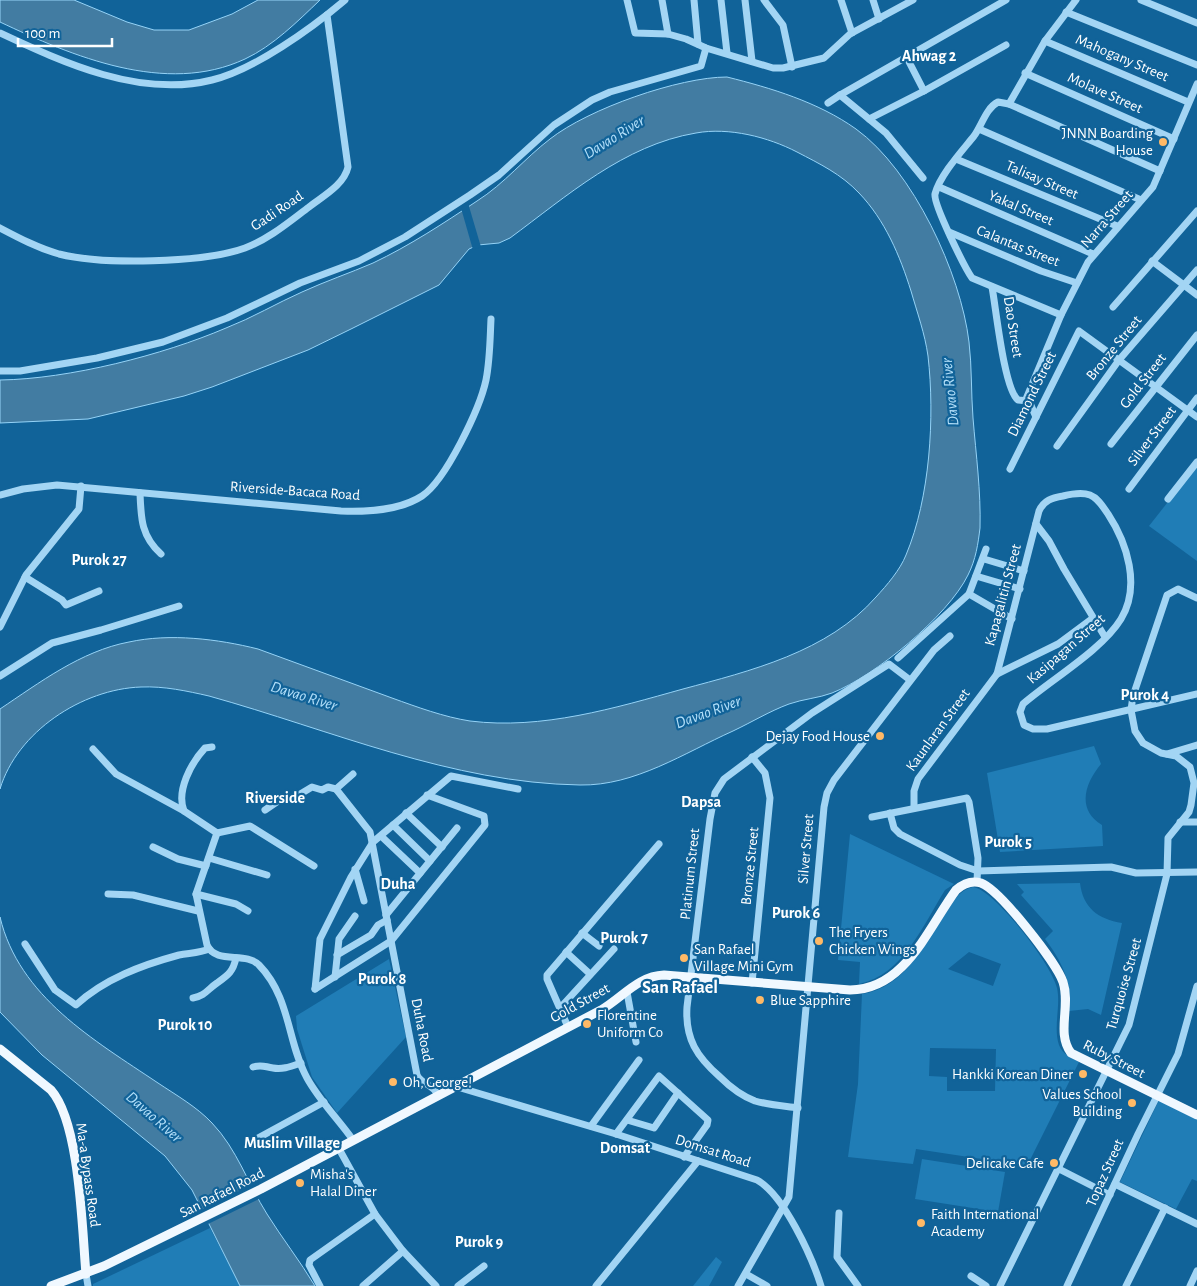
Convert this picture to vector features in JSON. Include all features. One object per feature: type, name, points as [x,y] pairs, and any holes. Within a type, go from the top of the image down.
[{"type":"main road","name":"Gold Street","points":[[454,1086],[608,1006],[650,977],[692,977],[859,990],[873,987],[892,978],[908,961],[956,890],[965,884],[977,882]]},
{"type":"main road","name":"Ruby Street","points":[[977,882],[996,894],[1054,964],[1065,991],[1064,1034],[1068,1049],[1074,1056],[1197,1115]]},
{"type":"main road","name":"Ma-a Bypass Road","points":[[0,1049],[51,1090],[58,1098],[65,1114],[78,1189],[86,1274]]},
{"type":"main road","name":"San Rafael Road","points":[[51,1286],[86,1274],[181,1229],[261,1189],[454,1086]]},
{"type":"street","points":[[0,33],[74,65],[110,76],[159,85],[186,85],[236,73],[327,15],[345,0]]},
{"type":"street","points":[[627,0],[635,33],[668,34],[706,48],[778,69],[824,58],[852,34],[913,0]]},
{"type":"street","points":[[662,0],[668,34]]},
{"type":"street","points":[[694,0],[698,44]]},
{"type":"street","points":[[721,0],[727,53]]},
{"type":"street","points":[[745,0],[752,61]]},
{"type":"street","points":[[764,0],[783,26],[792,67]]},
{"type":"street","points":[[842,0],[852,34]]},
{"type":"street","points":[[873,0],[879,19]]},
{"type":"street","points":[[828,104],[840,94],[1006,0]]},
{"type":"street","points":[[1009,104],[1045,41],[1076,0]]},
{"type":"street","points":[[1141,0],[1197,23]]},
{"type":"street","points":[[1066,12],[1197,65]]},
{"type":"street","name":"Gadi Road","points":[[0,228],[37,246],[59,254],[107,259],[206,257],[245,248],[279,230],[335,187],[346,175],[348,167],[327,15]]},
{"type":"street","name":"Mahogany Street","points":[[1045,41],[1188,102]]},
{"type":"street","points":[[869,119],[924,92],[1006,45]]},
{"type":"street","points":[[0,371],[20,371],[97,358],[162,342],[227,318],[300,283],[380,251],[452,208],[499,174],[571,112],[610,92],[701,66],[706,48]]},
{"type":"street","points":[[906,56],[924,92]]},
{"type":"street","name":"Molave Street","points":[[1025,73],[1174,139]]},
{"type":"street","name":"Narra Street","points":[[1026,399],[1061,315],[1093,254],[1153,187],[1197,84]]},
{"type":"street","points":[[840,94],[886,133],[923,178]]},
{"type":"street","points":[[1061,315],[972,278],[949,232],[936,199],[938,187],[956,159],[979,129],[995,103],[1002,102],[1160,171]]},
{"type":"street","points":[[979,129],[1142,200]]},
{"type":"street","name":"Talisay Street","points":[[956,159],[1117,226]]},
{"type":"street","name":"Yakal Street","points":[[938,187],[1093,254]]},
{"type":"street","points":[[1113,307],[1152,260],[1197,211]]},
{"type":"street","name":"Calantas Street","points":[[949,232],[1041,271],[1078,283]]},
{"type":"street","points":[[1152,260],[1197,295]]},
{"type":"street","name":"Bronze Street","points":[[1057,446],[1119,360],[1197,270]]},
{"type":"street","name":"Dao Street","points":[[992,286],[1003,357],[1011,391],[1018,400],[1026,399],[1032,404],[1036,417]]},
{"type":"street","name":"Riverside-Bacaca Road","points":[[0,495],[40,486],[81,486],[140,493],[352,511],[391,508],[413,502],[431,490],[443,474],[480,399],[487,375],[492,319]]},
{"type":"street","name":"Diamond Street","points":[[1010,469],[1079,330],[1119,360]]},
{"type":"street","name":"Gold Street","points":[[1111,444],[1154,387],[1197,335]]},
{"type":"street","points":[[1119,360],[1197,417]]},
{"type":"street","name":"Silver Street","points":[[1128,489],[1197,398]]},
{"type":"street","points":[[1168,499],[1197,462]]},
{"type":"street","points":[[0,627],[25,577],[79,508],[81,486]]},
{"type":"street","points":[[140,493],[143,530],[152,546],[161,554]]},
{"type":"street","name":"Kasipagan Street","points":[[1036,524],[1039,511],[1045,502],[1071,494],[1094,497],[1112,520],[1127,556],[1130,580],[1124,612],[1105,638],[1023,704],[1020,712],[1022,722],[1028,728],[1039,730],[1197,694]]},
{"type":"street","points":[[1036,524],[1049,541],[1105,638]]},
{"type":"street","name":"Kapagalitin Street","points":[[997,674],[1036,524]]},
{"type":"street","points":[[898,658],[969,594],[984,559],[986,549]]},
{"type":"street","points":[[984,559],[1024,571]]},
{"type":"street","points":[[976,576],[1020,589]]},
{"type":"street","points":[[25,577],[62,600],[66,605],[99,591]]},
{"type":"street","points":[[1131,710],[1133,696],[1165,598],[1169,592],[1176,589],[1197,598]]},
{"type":"street","points":[[969,594],[1012,619]]},
{"type":"street","points":[[0,676],[52,643],[179,606]]},
{"type":"street","points":[[997,674],[1045,651],[1093,618]]},
{"type":"street","name":"Silver Street","points":[[738,1286],[784,1209],[792,1184],[824,807],[827,793],[834,780],[910,680],[938,645],[950,636]]},
{"type":"street","name":"Platinum Street","points":[[798,1108],[754,1100],[733,1088],[704,1063],[693,1048],[687,1030],[687,1007],[710,819],[715,793],[724,779],[752,757],[812,713],[889,664],[910,680]]},
{"type":"street","name":"Kaunlaran Street","points":[[914,808],[914,791],[918,779],[997,674]]},
{"type":"street","name":"Turquoise Street","points":[[1000,1286],[1060,1169],[1107,1072],[1131,1017],[1167,874],[1168,838],[1191,806],[1193,777],[1186,762],[1148,747],[1139,739],[1135,731],[1131,710]]},
{"type":"street","points":[[1167,754],[1197,746]]},
{"type":"street","points":[[184,811],[182,790],[193,764],[205,748],[212,747]]},
{"type":"street","points":[[93,750],[116,774],[184,811],[217,833],[250,826],[314,866]]},
{"type":"street","name":"Bronze Street","points":[[752,757],[765,773],[770,798],[752,983]]},
{"type":"street","points":[[265,810],[281,799],[292,799],[312,788],[322,790],[328,788],[336,789],[353,774]]},
{"type":"street","points":[[427,795],[484,816],[486,823],[391,941],[315,989],[320,939],[355,869],[373,842],[427,795],[453,776],[475,782],[518,789]]},
{"type":"street","name":"Duha Road","points":[[336,789],[367,825],[373,842],[417,1075],[421,1081],[433,1086],[438,1095]]},
{"type":"street","points":[[872,818],[967,798],[970,802],[978,871],[977,882]]},
{"type":"street","points":[[406,813],[442,846]]},
{"type":"street","points":[[890,813],[894,828],[900,834],[960,865],[978,871],[1110,867],[1136,874],[1197,872]]},
{"type":"street","points":[[1180,822],[1197,822]]},
{"type":"street","points":[[393,825],[430,861]]},
{"type":"street","points":[[337,955],[370,935],[386,918],[457,828]]},
{"type":"street","points":[[217,833],[196,894],[198,911],[209,949],[217,954],[257,963],[272,983],[284,1006],[307,1078],[353,1140]]},
{"type":"street","points":[[381,836],[420,873]]},
{"type":"street","points":[[568,1027],[547,977],[582,933],[659,844]]},
{"type":"street","points":[[154,847],[178,859],[206,866]]},
{"type":"street","points":[[208,858],[267,875]]},
{"type":"street","points":[[355,869],[364,901]]},
{"type":"street","points":[[108,894],[133,895],[198,911]]},
{"type":"street","points":[[196,894],[236,904],[248,911]]},
{"type":"street","points":[[335,977],[339,939],[355,916]]},
{"type":"street","points":[[582,933],[599,946]]},
{"type":"street","points":[[25,944],[55,990],[76,1005],[92,990],[107,981],[177,956],[209,949]]},
{"type":"street","points":[[560,1008],[614,949]]},
{"type":"street","points":[[566,952],[590,974]]},
{"type":"street","points":[[193,998],[204,995],[215,984],[229,976],[236,958]]},
{"type":"street","name":"Topaz Street","points":[[1067,1286],[1183,1043],[1197,986]]},
{"type":"street","points":[[627,992],[636,1042]]},
{"type":"street","points":[[591,1126],[639,1060]]},
{"type":"street","points":[[254,1067],[262,1064],[274,1068],[287,1068],[301,1063]]},
{"type":"street","points":[[616,1134],[659,1076],[708,1122],[684,1157]]},
{"type":"street","name":"Domsat Road","points":[[454,1086],[591,1126],[758,1180],[769,1188],[784,1209],[809,1254],[821,1286]]},
{"type":"street","points":[[627,1120],[654,1128],[678,1093]]},
{"type":"street","points":[[249,1143],[324,1102]]},
{"type":"street","points":[[338,1147],[375,1214],[403,1252],[436,1286]]},
{"type":"street","points":[[596,1286],[698,1161]]},
{"type":"street","points":[[1060,1169],[1110,1195]]},
{"type":"street","points":[[1115,1184],[1197,1224]]},
{"type":"street","points":[[1126,1286],[1164,1208]]},
{"type":"street","points":[[839,1213],[837,1257],[858,1286]]},
{"type":"street","points":[[320,1286],[309,1265],[310,1260],[375,1214]]},
{"type":"street","points":[[363,1286],[403,1252]]},
{"type":"street","points":[[458,1286],[484,1266]]},
{"type":"street","points":[[86,1274],[88,1286]]},
{"type":"street","points":[[746,1274],[767,1286]]},
{"type":"street","points":[[1190,1286],[1196,1275]]},
{"type":"street","points":[[971,1276],[986,1286]]},
{"type":"shaded area","points":[[1197,465],[1197,561],[1149,526]]},
{"type":"shaded area","points":[[1094,746],[1101,764],[1087,787],[1086,804],[1094,819],[1102,825],[1103,846],[1000,852],[987,773]]},
{"type":"shaded area","points":[[850,834],[954,884],[945,890],[920,933],[900,960],[874,979],[859,984],[860,962],[838,960]]},
{"type":"shaded area","points":[[1080,883],[1084,899],[1093,911],[1106,919],[1122,923],[1101,1015],[1088,1009],[1069,1011],[1069,991],[1064,972],[1056,955],[1045,939],[1053,931],[1021,895],[1024,892],[1017,884]]},
{"type":"shaded area","points":[[973,887],[983,891],[995,901],[1021,930],[1045,963],[1057,988],[1057,1038],[1059,1045],[1065,1053],[1079,1062],[1027,1166],[916,1149],[913,1164],[848,1157],[858,1084],[862,994],[877,990],[901,974],[921,951],[957,897]],"holes":[[[969,952],[1001,964],[993,986],[948,969]],[[930,1048],[996,1049],[995,1091],[947,1091],[947,1077],[929,1076]]]},
{"type":"shaded area","points":[[389,959],[406,1037],[337,1113],[312,1077],[297,1029],[296,1016]]},
{"type":"shaded area","points":[[1159,1100],[1197,1119],[1197,1181],[1192,1179],[1176,1209],[1120,1182]]},
{"type":"shaded area","points":[[922,1159],[1005,1172],[998,1212],[915,1199]]},
{"type":"shaded area","points":[[210,1228],[240,1286],[93,1286],[93,1284]]},
{"type":"shaded area","points":[[716,1257],[722,1262],[709,1286],[693,1286]]},
{"type":"water","points":[[0,0],[74,0],[127,22],[154,30],[189,30],[232,14],[258,0],[320,0],[285,32],[255,54],[215,69],[184,74],[152,73],[120,67],[88,58],[28,35],[0,22]]},
{"type":"water","name":"Davao River","points":[[727,77],[777,91],[826,111],[856,129],[877,147],[897,170],[915,196],[931,225],[956,286],[964,315],[970,351],[980,528],[975,557],[968,575],[958,591],[928,626],[889,659],[849,685],[827,695],[794,702],[782,707],[659,767],[620,780],[600,784],[580,785],[532,782],[485,775],[438,765],[346,739],[209,696],[175,689],[141,687],[96,696],[75,705],[55,717],[21,749],[9,768],[0,789],[0,709],[77,660],[111,646],[129,642],[161,638],[194,638],[243,645],[440,714],[470,721],[497,723],[551,720],[578,716],[735,675],[812,646],[857,616],[876,597],[900,566],[914,533],[921,508],[929,457],[931,405],[928,356],[921,323],[902,265],[891,239],[877,215],[859,193],[838,175],[797,152],[774,142],[735,132],[709,131],[670,139],[621,160],[575,189],[510,238],[499,243],[478,245],[469,249],[439,285],[308,350],[184,396],[88,419],[0,423],[0,380],[56,375],[115,364],[174,347],[236,324],[302,292],[373,263],[413,242],[487,194],[550,139],[587,117],[610,106],[684,82]]},
{"type":"water","name":"Davao River","points":[[0,917],[10,945],[24,971],[41,993],[62,1014],[109,1050],[193,1106],[221,1133],[235,1155],[260,1203],[315,1286],[240,1286],[192,1190],[165,1156],[42,1055],[0,1012]]},
{"type":"pier","points":[[468,203],[481,247],[473,250],[461,208]]},
{"type":"pier","points":[[253,1184],[261,1198],[206,1225],[199,1211]]},
{"type":"place","name":"JNNN Boarding House","points":[[1163,142]]},
{"type":"place","name":"Dejay Food House","points":[[880,736]]},
{"type":"place","name":"The Fryers Chicken Wings","points":[[819,941]]},
{"type":"place","name":"San Rafael Village Mini Gym","points":[[684,958]]},
{"type":"place","name":"Blue Sapphire","points":[[760,1000]]},
{"type":"place","name":"Florentine Uniform Co","points":[[587,1024]]},
{"type":"place","name":"Hankki Korean Diner","points":[[1083,1074]]},
{"type":"place","name":"Oh, George!","points":[[393,1082]]},
{"type":"place","name":"Values School Building","points":[[1132,1103]]},
{"type":"place","name":"Delicake Cafe","points":[[1054,1163]]},
{"type":"place","name":"Misha's Halal Diner","points":[[300,1183]]},
{"type":"place","name":"Faith International Academy","points":[[921,1223]]},
{"type":"district","name":"Ahwag 2","points":[[929,56]]},
{"type":"district","name":"Purok 27","points":[[99,560]]},
{"type":"district","name":"Purok 4","points":[[1145,695]]},
{"type":"district","name":"Riverside","points":[[275,798]]},
{"type":"district","name":"Dapsa","points":[[701,802]]},
{"type":"district","name":"Purok 5","points":[[1008,842]]},
{"type":"district","name":"Duha","points":[[398,884]]},
{"type":"district","name":"Purok 6","points":[[796,913]]},
{"type":"district","name":"Purok 7","points":[[624,938]]},
{"type":"district","name":"Purok 8","points":[[382,979]]},
{"type":"district","name":"San Rafael","points":[[680,988]]},
{"type":"district","name":"Purok 10","points":[[185,1025]]},
{"type":"district","name":"Muslim Village","points":[[292,1143]]},
{"type":"district","name":"Domsat","points":[[625,1148]]},
{"type":"district","name":"Purok 9","points":[[479,1242]]}]
